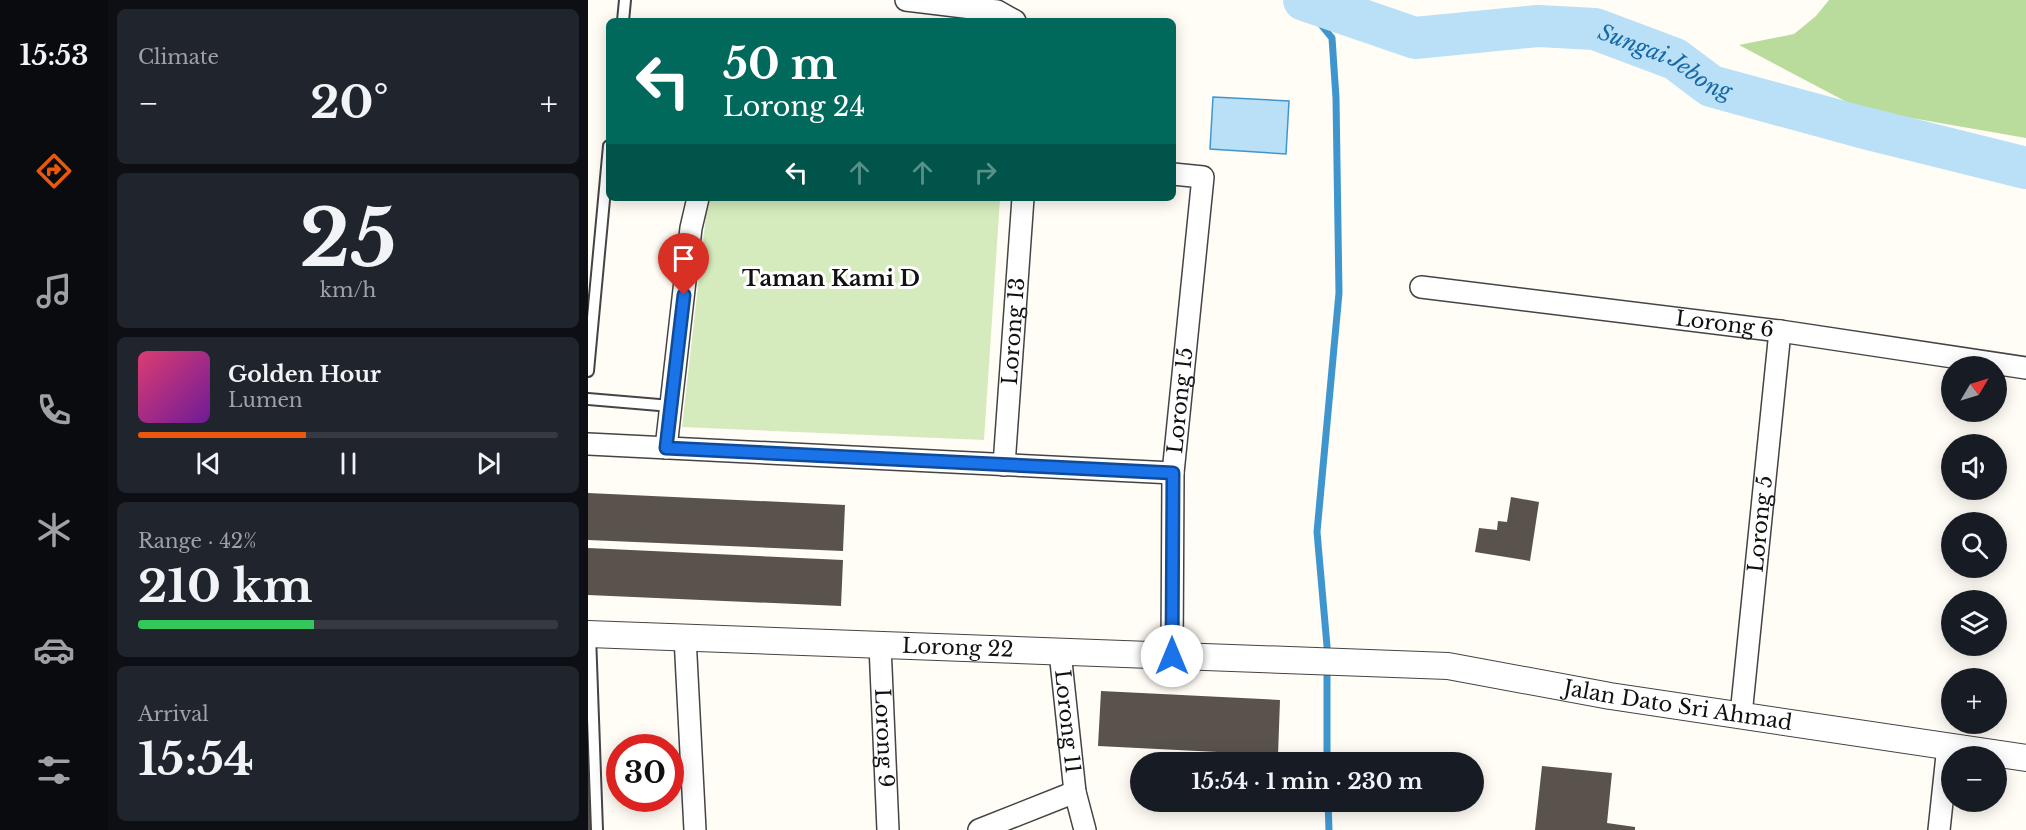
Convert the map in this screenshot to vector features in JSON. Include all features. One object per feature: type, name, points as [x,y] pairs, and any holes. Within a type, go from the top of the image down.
[{"type":"street","points":[[906,0],[997,11],[1010,18]]},
{"type":"street","name":"Lorong 15","points":[[1172,656],[1173,473],[1203,177],[1176,174]]},
{"type":"street","points":[[666,448],[691,228],[697,201]]},
{"type":"street","name":"Lorong 13","points":[[1004,465],[1023,201]]},
{"type":"street","name":"Lorong 6","points":[[1421,287],[1780,331],[2026,368]]},
{"type":"street","name":"Lorong 5","points":[[1741,715],[1780,331]]},
{"type":"street","points":[[588,444],[1173,473]]},
{"type":"street","name":"Lorong 22","points":[[589,634],[1329,662]]},
{"type":"street","points":[[685,638],[695,830]]},
{"type":"street","name":"Lorong 9","points":[[880,645],[888,830]]},
{"type":"street","name":"Lorong 11","points":[[1060,652],[1074,792],[1085,830]]},
{"type":"street","name":"Jalan Dato Sri Ahmad","points":[[1329,662],[1448,666],[1610,696],[1948,746]]},
{"type":"street","name":"Jalan Dato Sri Ahmad","points":[[2007,755],[2026,758]]},
{"type":"street","name":"Lorong 11","points":[[979,830],[1074,792]]},
{"type":"street","points":[[1940,830],[1942,812]]},
{"type":"lane","points":[[623,18],[625,0]]},
{"type":"lane","points":[[588,371],[606,178]]},
{"type":"lane","points":[[588,399],[671,406]]},
{"type":"lane","points":[[589,634],[597,830]]},
{"type":"green space","points":[[1829,0],[2026,0],[2026,138],[1860,109],[1739,45],[1794,34],[1816,16]]},
{"type":"green space","points":[[708,201],[1000,201],[984,440],[682,427]]},
{"type":"water","points":[[1213,97],[1289,101],[1286,154],[1210,149]]},
{"type":"building","points":[[588,493],[845,505],[843,551],[588,540]]},
{"type":"building","points":[[1511,497],[1539,502],[1530,561],[1475,552],[1479,528],[1497,530],[1498,521],[1507,522]]},
{"type":"building","points":[[588,548],[843,560],[841,606],[588,595]]},
{"type":"building","points":[[1101,691],[1280,700],[1278,752],[1218,752],[1098,746]]},
{"type":"building","points":[[588,742],[590,742],[593,830],[588,830]]},
{"type":"building","points":[[1542,766],[1612,773],[1607,823],[1635,827],[1635,830],[1535,830]]},
{"type":"waterway","points":[[1301,0],[1332,38],[1336,98],[1339,293],[1317,532],[1327,646],[1327,752]]},
{"type":"waterway","name":"Sungai Jebong","points":[[1304,0],[1415,38],[1538,26],[1595,29],[1675,59],[1711,86],[1861,127],[2026,168]]},
{"type":"waterway","points":[[1328,812],[1329,830]]},
{"type":"district","name":"Taman Kami D","points":[[831,278]]},
{"type":"route","points":[[684,295],[666,448],[1173,473],[1172,656]]}]
